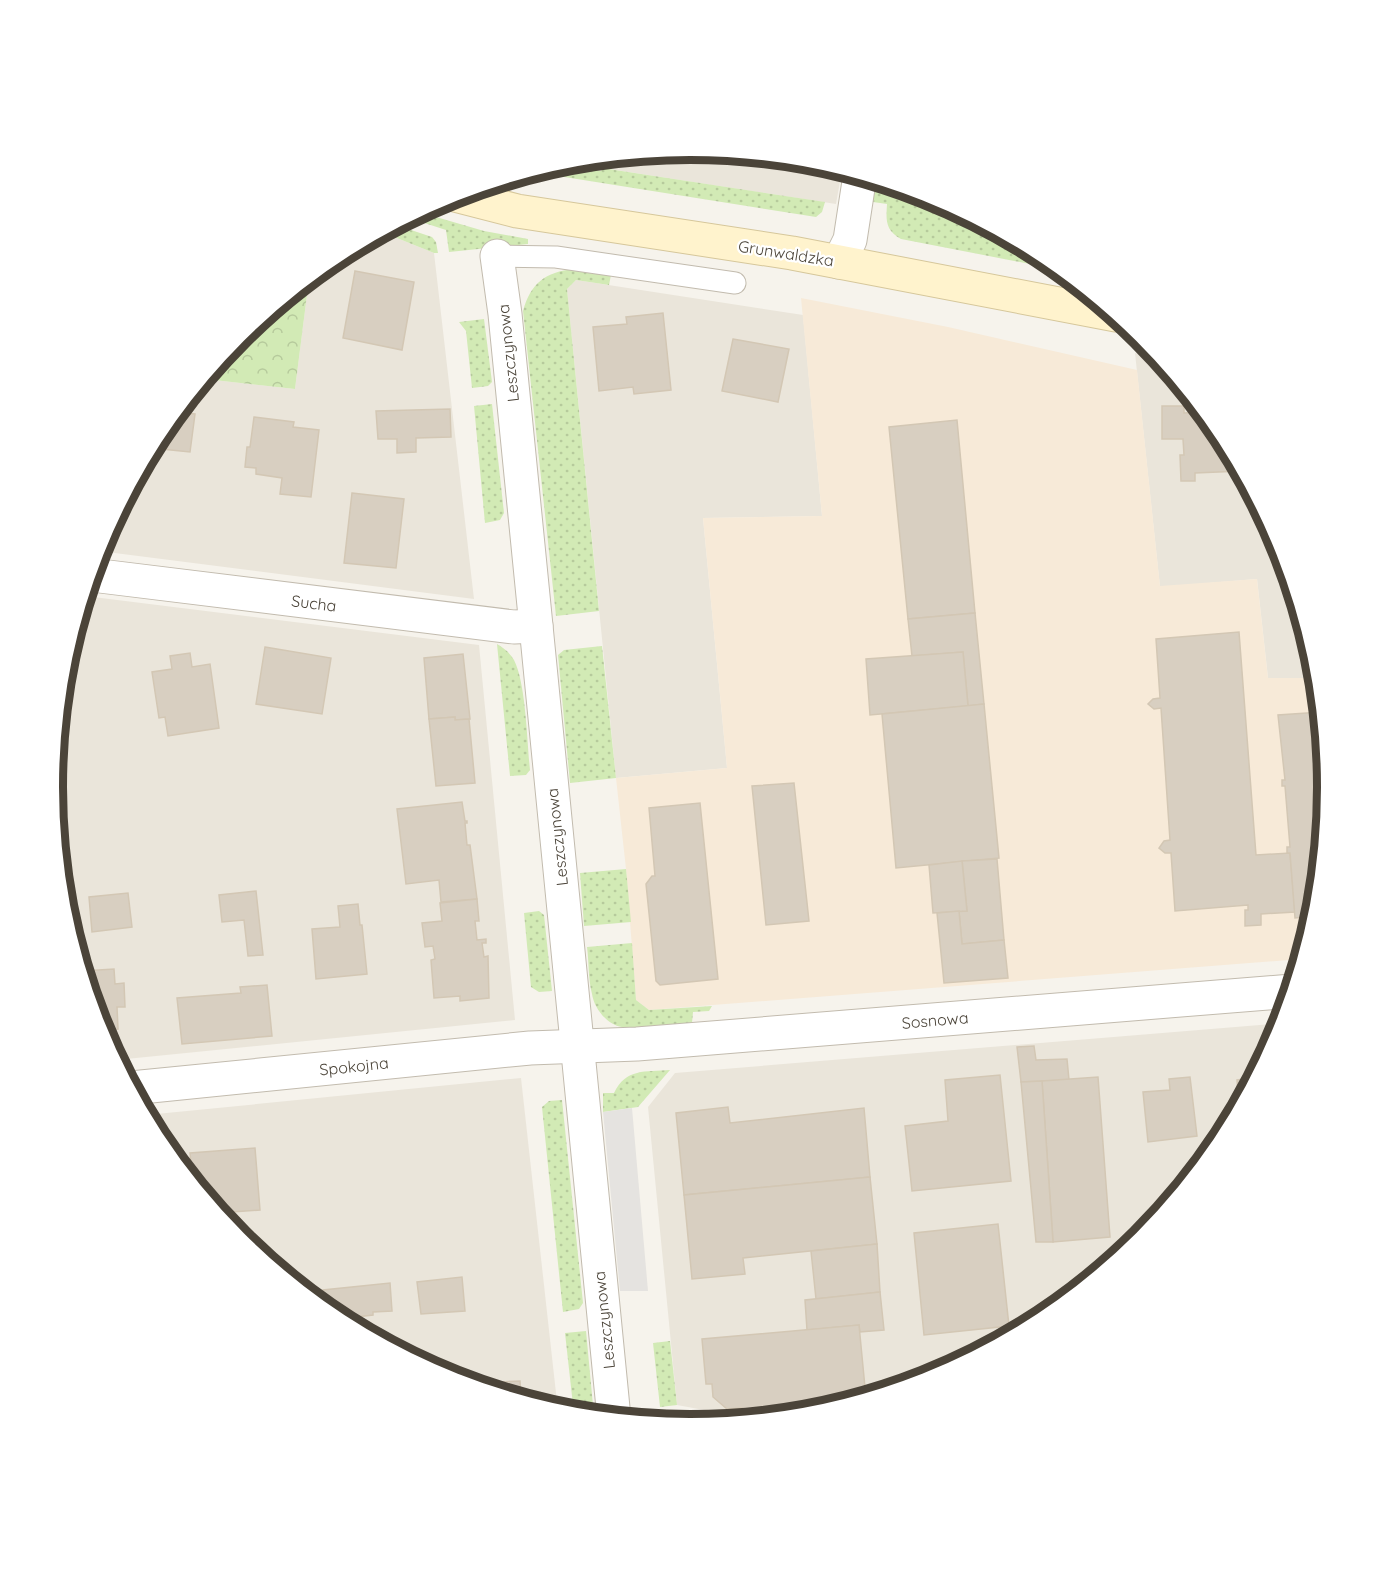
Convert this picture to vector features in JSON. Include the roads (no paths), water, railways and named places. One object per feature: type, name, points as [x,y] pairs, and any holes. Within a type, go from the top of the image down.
[{"type":"street","points":[[839,262],[850,240],[859,183]]},
{"type":"street","name":"Grunwaldzka","points":[[473,199],[535,214],[839,262],[1097,310]]},
{"type":"street","name":"Leszczynowa","points":[[497,256],[505,314],[613,1410]]},
{"type":"street","name":"Sucha","points":[[100,576],[506,626],[536,626]]},
{"type":"street","name":"Sosnowa","points":[[577,1046],[637,1044],[1284,992]]},
{"type":"street","name":"Spokojna","points":[[140,1087],[530,1048],[577,1046]]},
{"type":"lane","points":[[497,256],[556,256],[735,283]]}]
